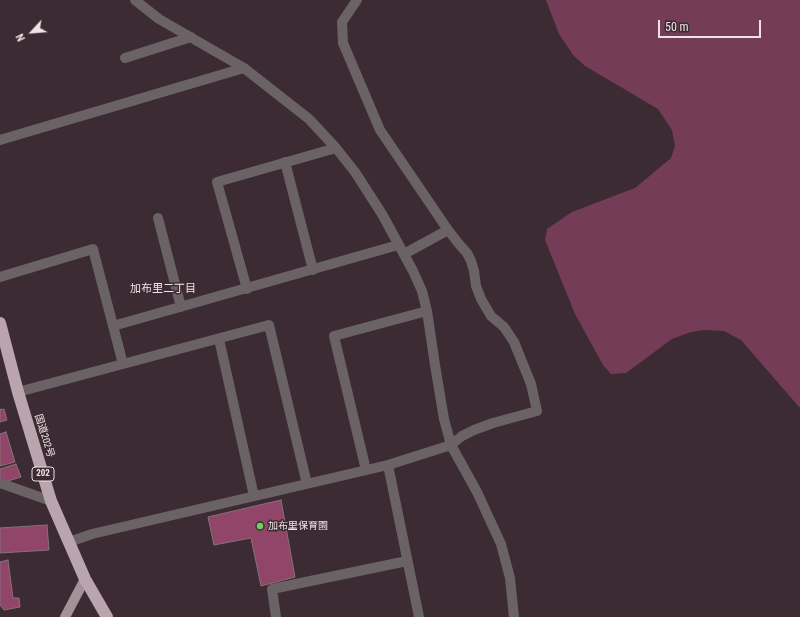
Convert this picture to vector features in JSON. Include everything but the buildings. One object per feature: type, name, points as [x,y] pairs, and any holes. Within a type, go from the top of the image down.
[{"type":"highway","name":"国道202号","points":[[0,323],[18,392],[51,501],[86,579],[107,617]]},
{"type":"main road","points":[[66,617],[86,579]]},
{"type":"street","points":[[135,0],[159,19],[244,68],[309,119],[336,148],[355,172],[382,214],[413,271],[422,292],[427,311],[444,419],[451,444],[477,492],[501,544],[510,578],[514,617]]},
{"type":"street","points":[[69,542],[92,534],[388,465],[451,444],[474,430],[493,423],[537,411],[531,384],[514,342],[504,327],[491,316],[482,299],[476,286],[474,271],[467,253],[448,230],[380,130],[343,43],[342,22],[357,0]]},
{"type":"street","points":[[124,58],[191,37]]},
{"type":"street","points":[[0,140],[244,68]]},
{"type":"street","points":[[247,289],[217,182],[336,148]]},
{"type":"street","points":[[285,162],[313,270]]},
{"type":"street","points":[[158,218],[181,307]]},
{"type":"street","points":[[114,326],[313,270],[401,250],[448,230]]},
{"type":"street","points":[[0,277],[93,249],[124,364]]},
{"type":"street","points":[[366,470],[334,336],[427,311]]},
{"type":"street","points":[[18,392],[269,325],[307,484]]},
{"type":"street","points":[[219,339],[254,496]]},
{"type":"street","points":[[388,465],[419,617]]},
{"type":"street","points":[[0,483],[51,501]]},
{"type":"street","points":[[276,617],[272,589],[407,561]]},
{"type":"shaded area","points":[[546,0],[800,0],[800,408],[741,340],[724,331],[704,330],[691,332],[672,339],[626,373],[611,374],[603,365],[575,314],[545,240],[547,229],[572,212],[635,188],[671,158],[675,146],[672,130],[658,109],[585,66],[573,55],[559,34]]},
{"type":"place","name":"加布里保育園","points":[[260,526]]},
{"type":"district","name":"加布里二丁目","points":[[163,289]]}]
